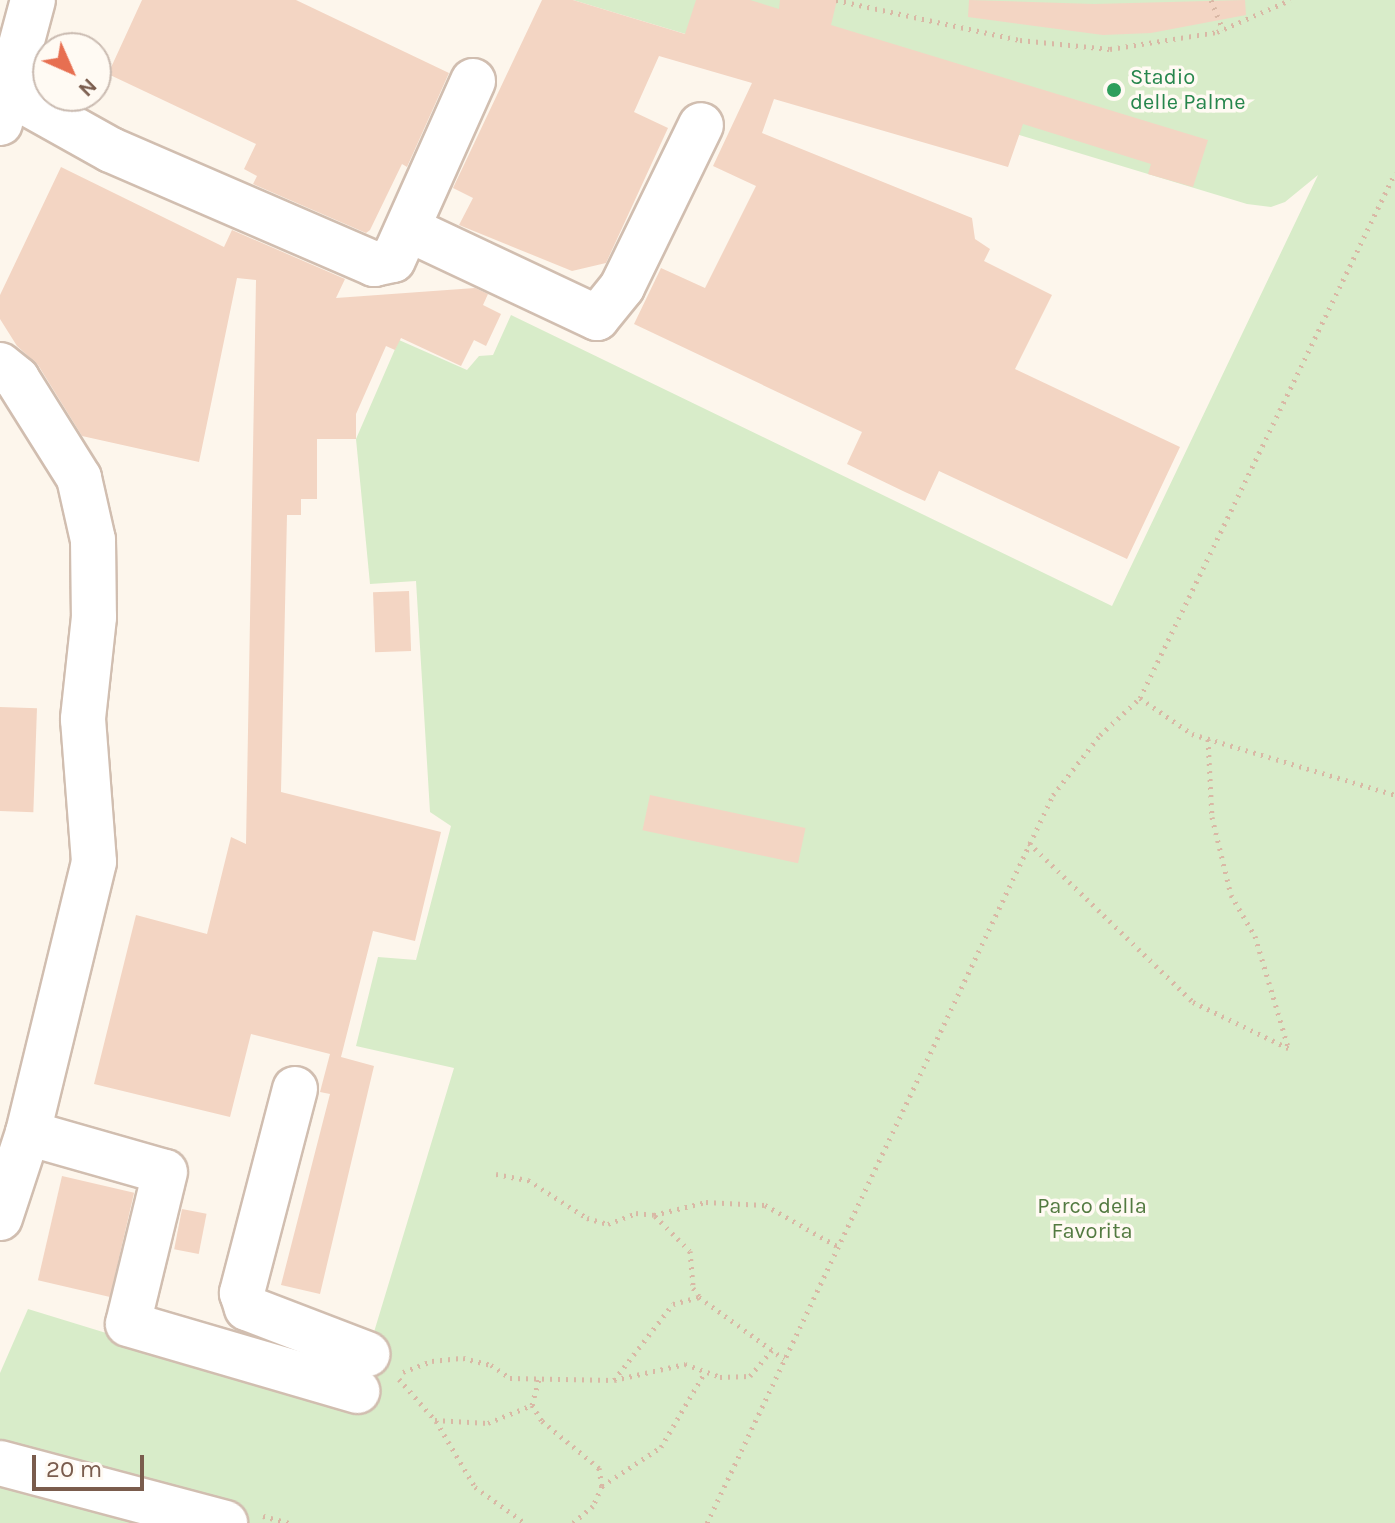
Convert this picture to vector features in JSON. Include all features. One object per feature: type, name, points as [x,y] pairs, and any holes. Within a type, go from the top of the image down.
[{"type":"street","points":[[33,0],[2,100],[374,264],[393,260],[473,81]]},
{"type":"street","points":[[408,229],[597,318],[622,287],[701,125]]},
{"type":"street","points":[[0,365],[17,379],[79,478],[93,540],[94,617],[83,719],[94,862],[28,1133],[0,1218]]},
{"type":"street","points":[[295,1089],[242,1293],[247,1308],[373,1373]]},
{"type":"street","points":[[28,1133],[165,1172],[128,1324],[373,1373]]},
{"type":"street","points":[[0,1463],[225,1523]]},
{"type":"path","points":[[836,0],[1069,48],[1163,44],[1223,30],[1290,0]]},
{"type":"path","points":[[1211,0],[1223,30]]},
{"type":"path","points":[[707,1523],[1053,795],[1100,735],[1140,698],[1395,173]]},
{"type":"path","points":[[1140,698],[1208,739],[1395,795]]},
{"type":"path","points":[[1029,843],[1143,959],[1193,1002],[1288,1048],[1255,936],[1231,895],[1212,817],[1208,739]]},
{"type":"path","points":[[496,1174],[528,1180],[587,1218],[608,1224],[636,1213],[654,1215],[706,1202],[765,1205],[837,1246]]},
{"type":"path","points":[[654,1215],[690,1251],[693,1288],[699,1297],[784,1359]]},
{"type":"path","points":[[614,1380],[673,1304],[699,1297]]},
{"type":"path","points":[[373,1373],[463,1358],[491,1365],[510,1378],[614,1380],[685,1364],[720,1377],[750,1376],[772,1350]]},
{"type":"path","points":[[573,1523],[593,1506],[602,1486],[661,1447],[705,1372]]},
{"type":"path","points":[[373,1373],[435,1420],[475,1487],[525,1523]]},
{"type":"path","points":[[539,1378],[532,1405],[542,1421],[599,1468],[602,1486]]},
{"type":"path","points":[[435,1420],[488,1423],[532,1405]]},
{"type":"green space","name":"Parco della Favorita","points":[[573,0],[1395,0],[1395,1523],[0,1523],[0,1373],[28,1309],[351,1408],[454,1068],[356,1046],[378,957],[416,960],[451,826],[430,812],[416,581],[370,584],[356,439],[399,340],[467,370],[479,356],[493,355],[511,315],[1112,606],[1318,175],[1285,202],[1271,207],[1247,204]]},
{"type":"building","points":[[142,0],[296,0],[449,73],[407,167],[402,164],[366,233],[253,184],[257,176],[244,169],[256,144],[112,76],[112,65]]},
{"type":"building","points":[[542,0],[573,0],[685,34],[696,0],[750,0],[779,9],[780,0],[837,0],[831,25],[1208,140],[1193,187],[1148,174],[1151,164],[1023,124],[1008,167],[774,99],[762,133],[972,218],[975,239],[990,249],[984,261],[1052,295],[1015,369],[1180,447],[1127,559],[939,471],[925,501],[905,492],[847,464],[862,432],[634,324],[661,268],[705,288],[756,186],[713,166],[752,83],[659,56],[634,112],[668,128],[606,263],[572,271],[459,225],[473,198],[453,188]]},
{"type":"building","points":[[969,0],[1094,4],[1245,0],[1246,15],[1151,33],[1103,35],[968,17]]},
{"type":"building","points":[[61,167],[224,247],[232,230],[345,279],[336,298],[475,288],[488,294],[483,305],[501,314],[486,346],[474,340],[461,366],[401,338],[395,350],[386,346],[356,414],[356,439],[317,439],[317,499],[301,499],[301,515],[287,515],[281,792],[441,832],[415,941],[373,931],[341,1057],[374,1066],[320,1294],[281,1285],[330,1094],[320,1092],[330,1054],[251,1034],[230,1117],[94,1084],[136,915],[207,934],[231,837],[246,844],[256,280],[237,278],[199,462],[82,436],[38,365],[17,346],[0,319],[0,295]]},
{"type":"building","points":[[409,591],[411,651],[375,652],[373,592]]},
{"type":"building","points":[[0,707],[37,708],[33,812],[0,811]]},
{"type":"building","points":[[650,795],[806,828],[798,863],[643,830]]},
{"type":"building","points":[[62,1176],[134,1193],[110,1297],[38,1280]]},
{"type":"building","points":[[182,1209],[207,1214],[199,1254],[174,1249]]},
{"type":"place","name":"Stadio delle Palme","points":[[1114,90]]}]
